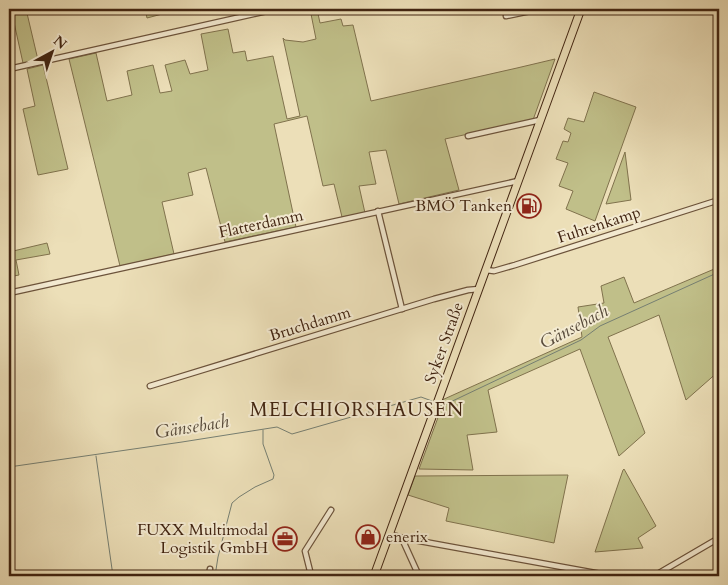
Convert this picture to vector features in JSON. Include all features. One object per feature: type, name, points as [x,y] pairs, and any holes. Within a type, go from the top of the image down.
[{"type":"main road","name":"Syker Straße","points":[[374,576],[581,9]]},
{"type":"street","points":[[9,69],[274,9]]},
{"type":"street","points":[[506,16],[540,9]]},
{"type":"street","points":[[468,136],[540,120]]},
{"type":"street","name":"Flatterdamm","points":[[9,294],[518,181]]},
{"type":"street","name":"Fuhrenkamp","points":[[486,270],[494,271],[515,265],[719,200]]},
{"type":"street","points":[[378,211],[402,309]]},
{"type":"street","name":"Bruchdamm","points":[[150,386],[402,309],[479,288]]},
{"type":"street","points":[[310,576],[305,551],[330,510]]},
{"type":"street","points":[[390,534],[612,576]]},
{"type":"street","points":[[404,538],[404,543],[419,576]]},
{"type":"street","points":[[654,576],[719,538]]},
{"type":"street","points":[[209,576],[210,569]]},
{"type":"shaded area","points":[[11,9],[26,9],[38,60],[23,63]]},
{"type":"shaded area","points":[[145,9],[165,9],[166,13],[147,18]]},
{"type":"shaded area","points":[[310,9],[317,9],[320,23],[341,19],[343,26],[353,25],[371,101],[555,59],[533,120],[445,139],[459,190],[399,204],[386,150],[369,152],[376,184],[359,186],[365,213],[342,217],[334,184],[323,186],[307,116],[274,124],[296,227],[225,242],[206,168],[188,173],[193,195],[162,202],[174,254],[120,266],[69,59],[96,53],[107,101],[132,95],[127,71],[153,65],[160,93],[172,91],[165,65],[185,60],[190,74],[208,70],[201,34],[228,29],[233,53],[245,51],[247,61],[273,56],[287,119],[300,116],[283,38],[285,40],[303,42],[316,39]]},
{"type":"shaded area","points":[[43,65],[68,169],[38,175],[23,109],[35,106],[27,69]]},
{"type":"shaded area","points":[[594,92],[636,107],[595,221],[566,209],[573,191],[559,186],[568,163],[556,159],[563,141],[568,142],[571,133],[564,129],[568,118],[584,122]]},
{"type":"shaded area","points":[[625,152],[631,200],[606,204]]},
{"type":"shaded area","points":[[47,243],[50,254],[16,260],[19,275],[9,277],[9,252]]},
{"type":"shaded area","points":[[719,267],[719,371],[686,400],[659,315],[608,337],[645,433],[619,456],[580,349],[488,390],[497,432],[467,435],[473,470],[419,469],[440,412],[442,400],[582,337],[578,307],[604,303],[601,286],[624,277],[634,303]]},
{"type":"shaded area","points":[[623,470],[656,526],[638,538],[643,548],[595,552]]},
{"type":"shaded area","points":[[568,475],[554,543],[446,521],[449,508],[408,495],[415,476]]},
{"type":"waterway","name":"Gänsebach","points":[[441,405],[581,340],[600,326],[719,272]]},
{"type":"waterway","name":"Gänsebach","points":[[9,467],[277,427],[292,434],[421,397],[432,401]]},
{"type":"waterway","points":[[215,576],[232,503],[255,487],[273,479],[274,475],[263,444],[263,430]]},
{"type":"waterway","points":[[96,456],[113,576]]},
{"type":"place","name":"BMÖ Tanken","points":[[529,206]]},
{"type":"place","name":"enerix","points":[[368,537]]},
{"type":"place","name":"FUXX Multimodal Logistik GmbH","points":[[285,539]]},
{"type":"district","name":"MELCHIORSHAUSEN","points":[[357,410]]}]
